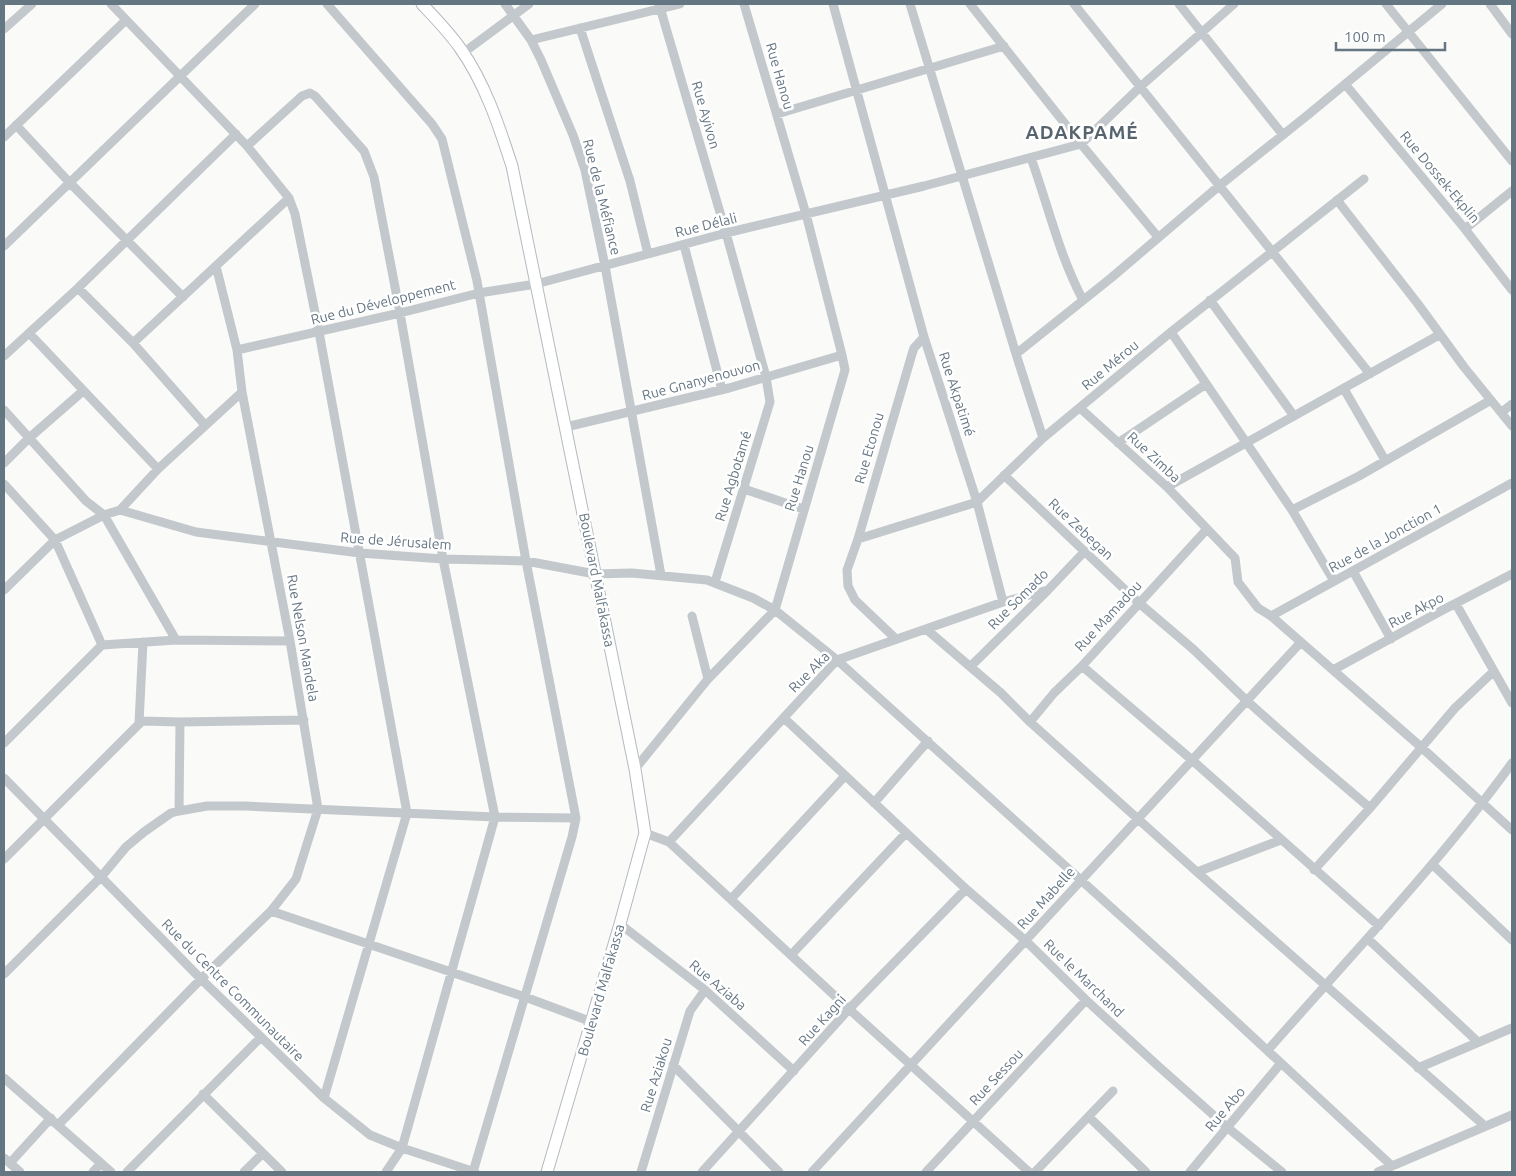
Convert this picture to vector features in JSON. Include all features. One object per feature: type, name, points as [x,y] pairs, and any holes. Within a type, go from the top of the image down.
[{"type":"street","points":[[4,29],[32,4]]},
{"type":"street","points":[[111,4],[248,146],[289,198],[295,214],[319,332],[407,813],[324,1098]]},
{"type":"street","points":[[4,246],[254,4]]},
{"type":"street","points":[[327,4],[432,124],[442,139],[479,293],[526,561],[576,818],[474,1172]]},
{"type":"street","name":"Boulevard Malfakassa","points":[[422,4],[463,53],[498,123],[512,166],[635,769],[645,833],[592,1022],[547,1172]]},
{"type":"street","name":"Rue de la Méfiance","points":[[505,4],[531,40],[541,60],[573,134],[585,170],[605,266],[661,574]]},
{"type":"street","points":[[463,53],[529,4]]},
{"type":"street","points":[[531,40],[660,6],[680,4]]},
{"type":"street","name":"Rue Hanou","points":[[744,4],[806,214],[842,355],[844,374],[775,610]]},
{"type":"street","name":"Rue Akpatimé","points":[[833,4],[924,337],[977,502],[1003,602]]},
{"type":"street","points":[[910,4],[1016,354],[1044,438]]},
{"type":"street","points":[[970,4],[1081,144],[1158,237]]},
{"type":"street","points":[[1074,4],[1370,374]]},
{"type":"street","points":[[1179,4],[1283,134]]},
{"type":"street","points":[[1081,144],[1140,87],[1234,4]]},
{"type":"street","points":[[1386,4],[1409,30],[1512,161]]},
{"type":"street","points":[[1016,354],[1442,4]]},
{"type":"street","points":[[1490,4],[1512,34]]},
{"type":"street","name":"Rue Ayivon","points":[[660,6],[766,378]]},
{"type":"street","points":[[4,137],[126,20]]},
{"type":"street","points":[[580,28],[630,181],[648,254]]},
{"type":"street","points":[[777,114],[1004,46]]},
{"type":"street","name":"Rue Dossek-Ekplin","points":[[1345,84],[1465,229],[1512,290]]},
{"type":"street","points":[[248,146],[302,96],[310,93],[315,96],[364,151],[374,177],[443,559],[494,817],[402,1148],[386,1172]]},
{"type":"street","points":[[16,125],[69,182],[183,297]]},
{"type":"street","points":[[4,356],[78,288],[236,134]]},
{"type":"street","name":"Rue Délali","points":[[536,284],[726,233],[963,176],[1081,144]]},
{"type":"street","points":[[1032,158],[1056,235],[1075,285],[1083,300]]},
{"type":"street","name":"Rue Mérou","points":[[858,538],[977,502],[1044,438],[1171,332],[1364,179]]},
{"type":"street","points":[[1465,229],[1512,191]]},
{"type":"street","points":[[133,343],[289,198]]},
{"type":"street","points":[[1336,200],[1512,426]]},
{"type":"street","points":[[684,245],[722,390]]},
{"type":"street","name":"Rue Nelson Mandela","points":[[58,1125],[200,979],[271,911],[296,879],[318,808],[290,641],[242,392],[237,350],[216,266]]},
{"type":"street","name":"Rue du Développement","points":[[237,350],[479,293],[536,284]]},
{"type":"street","points":[[78,288],[133,343],[205,425]]},
{"type":"street","points":[[1210,300],[1294,416]]},
{"type":"street","points":[[29,332],[158,469]]},
{"type":"street","points":[[1171,332],[1292,510],[1334,581]]},
{"type":"street","points":[[1167,487],[1440,335]]},
{"type":"street","name":"Rue Etonou","points":[[896,639],[855,600],[848,586],[847,570],[912,354],[917,343],[924,337]]},
{"type":"street","name":"Rue Gnanyenouvon","points":[[566,428],[722,390],[842,355]]},
{"type":"street","name":"Rue Agbotamé","points":[[715,582],[770,402],[766,378]]},
{"type":"street","points":[[1118,443],[1206,384]]},
{"type":"street","points":[[1344,389],[1385,460]]},
{"type":"street","points":[[4,463],[28,438],[83,391]]},
{"type":"street","points":[[4,590],[55,540],[104,515],[120,510],[158,469],[242,392]]},
{"type":"street","points":[[1292,510],[1491,400]]},
{"type":"street","points":[[1502,412],[1512,404]]},
{"type":"street","name":"Rue Zimba","points":[[1080,408],[1167,487],[1235,558],[1238,582],[1258,608],[1271,616],[1301,642],[1512,830]]},
{"type":"street","points":[[4,410],[86,501],[104,515],[176,640]]},
{"type":"street","name":"Rue Zebegan","points":[[1004,475],[1139,603],[1193,648],[1247,701],[1370,808]]},
{"type":"street","name":"Rue de la Jonction 1","points":[[1271,616],[1512,483]]},
{"type":"street","points":[[4,484],[55,540],[102,645]]},
{"type":"street","points":[[744,489],[803,509]]},
{"type":"street","name":"Rue de Jérusalem","points":[[120,510],[196,532],[272,543],[360,553],[443,559],[526,561],[595,574],[661,574],[715,582],[740,592],[775,610],[837,660],[928,741],[1268,1050],[1392,1166]]},
{"type":"street","name":"Rue Mamadou","points":[[1030,722],[1054,693],[1082,666],[1207,529]]},
{"type":"street","name":"Rue Somado","points":[[970,666],[1085,551]]},
{"type":"street","points":[[1353,571],[1390,639]]},
{"type":"street","name":"Rue Akpo","points":[[1332,670],[1439,612],[1511,577]]},
{"type":"street","name":"Rue Aka","points":[[669,842],[837,660],[1003,602],[1048,590]]},
{"type":"street","points":[[1456,604],[1512,703]]},
{"type":"street","points":[[635,769],[708,679],[775,610]]},
{"type":"street","points":[[692,616],[708,679]]},
{"type":"street","points":[[926,629],[970,666],[1197,872],[1486,1126]]},
{"type":"street","points":[[4,743],[102,645],[176,640],[290,641]]},
{"type":"street","points":[[139,723],[143,642]]},
{"type":"street","name":"Rue Mabelle","points":[[812,1172],[1301,642]]},
{"type":"street","points":[[1082,666],[1192,760],[1379,926]]},
{"type":"street","points":[[1314,870],[1370,808],[1455,708],[1494,671]]},
{"type":"street","name":"Rue le Marchand","points":[[784,718],[844,777],[966,889],[1026,941],[1086,1000],[1228,1128],[1282,1172]]},
{"type":"street","points":[[4,859],[139,723],[146,721],[304,720]]},
{"type":"street","points":[[179,810],[180,722]]},
{"type":"street","points":[[874,803],[928,741]]},
{"type":"street","points":[[1268,1050],[1433,866],[1512,763]]},
{"type":"street","points":[[731,899],[844,777]]},
{"type":"street","name":"Rue du Centre Communautaire","points":[[4,778],[200,979],[324,1098],[370,1135],[402,1148],[474,1172]]},
{"type":"street","points":[[4,974],[101,877],[126,847],[171,813],[179,810],[207,806],[318,808],[494,817],[576,818]]},
{"type":"street","points":[[645,833],[669,842],[911,1066],[1029,1172]]},
{"type":"street","points":[[792,954],[906,833]]},
{"type":"street","points":[[1197,872],[1281,840]]},
{"type":"street","points":[[1433,866],[1512,940]]},
{"type":"street","name":"Rue Kagni","points":[[702,1172],[849,1009],[966,889]]},
{"type":"street","points":[[271,911],[525,997],[592,1022]]},
{"type":"street","name":"Rue Aziaba","points":[[620,924],[705,990],[794,1071]]},
{"type":"street","points":[[1368,939],[1478,1042]]},
{"type":"street","name":"Rue Aziakou","points":[[641,1172],[690,1011],[705,990]]},
{"type":"street","name":"Rue Sessou","points":[[926,1172],[1086,1000]]},
{"type":"street","points":[[1418,1068],[1512,1028]]},
{"type":"street","points":[[127,1172],[260,1038]]},
{"type":"street","name":"Rue Abo","points":[[1190,1172],[1281,1063]]},
{"type":"street","points":[[673,1065],[738,1133],[779,1172]]},
{"type":"street","points":[[4,1078],[112,1172]]},
{"type":"street","points":[[1035,1172],[1113,1091]]},
{"type":"street","points":[[203,1094],[282,1172]]},
{"type":"street","points":[[1378,1172],[1512,1115]]},
{"type":"street","points":[[1089,1117],[1146,1172]]},
{"type":"street","points":[[20,1172],[7,1160],[51,1118]]},
{"type":"street","points":[[244,1172],[262,1154]]},
{"type":"street","points":[[93,1172],[101,1163]]},
{"type":"district","name":"ADAKPAMÉ","points":[[1082,132]]}]
